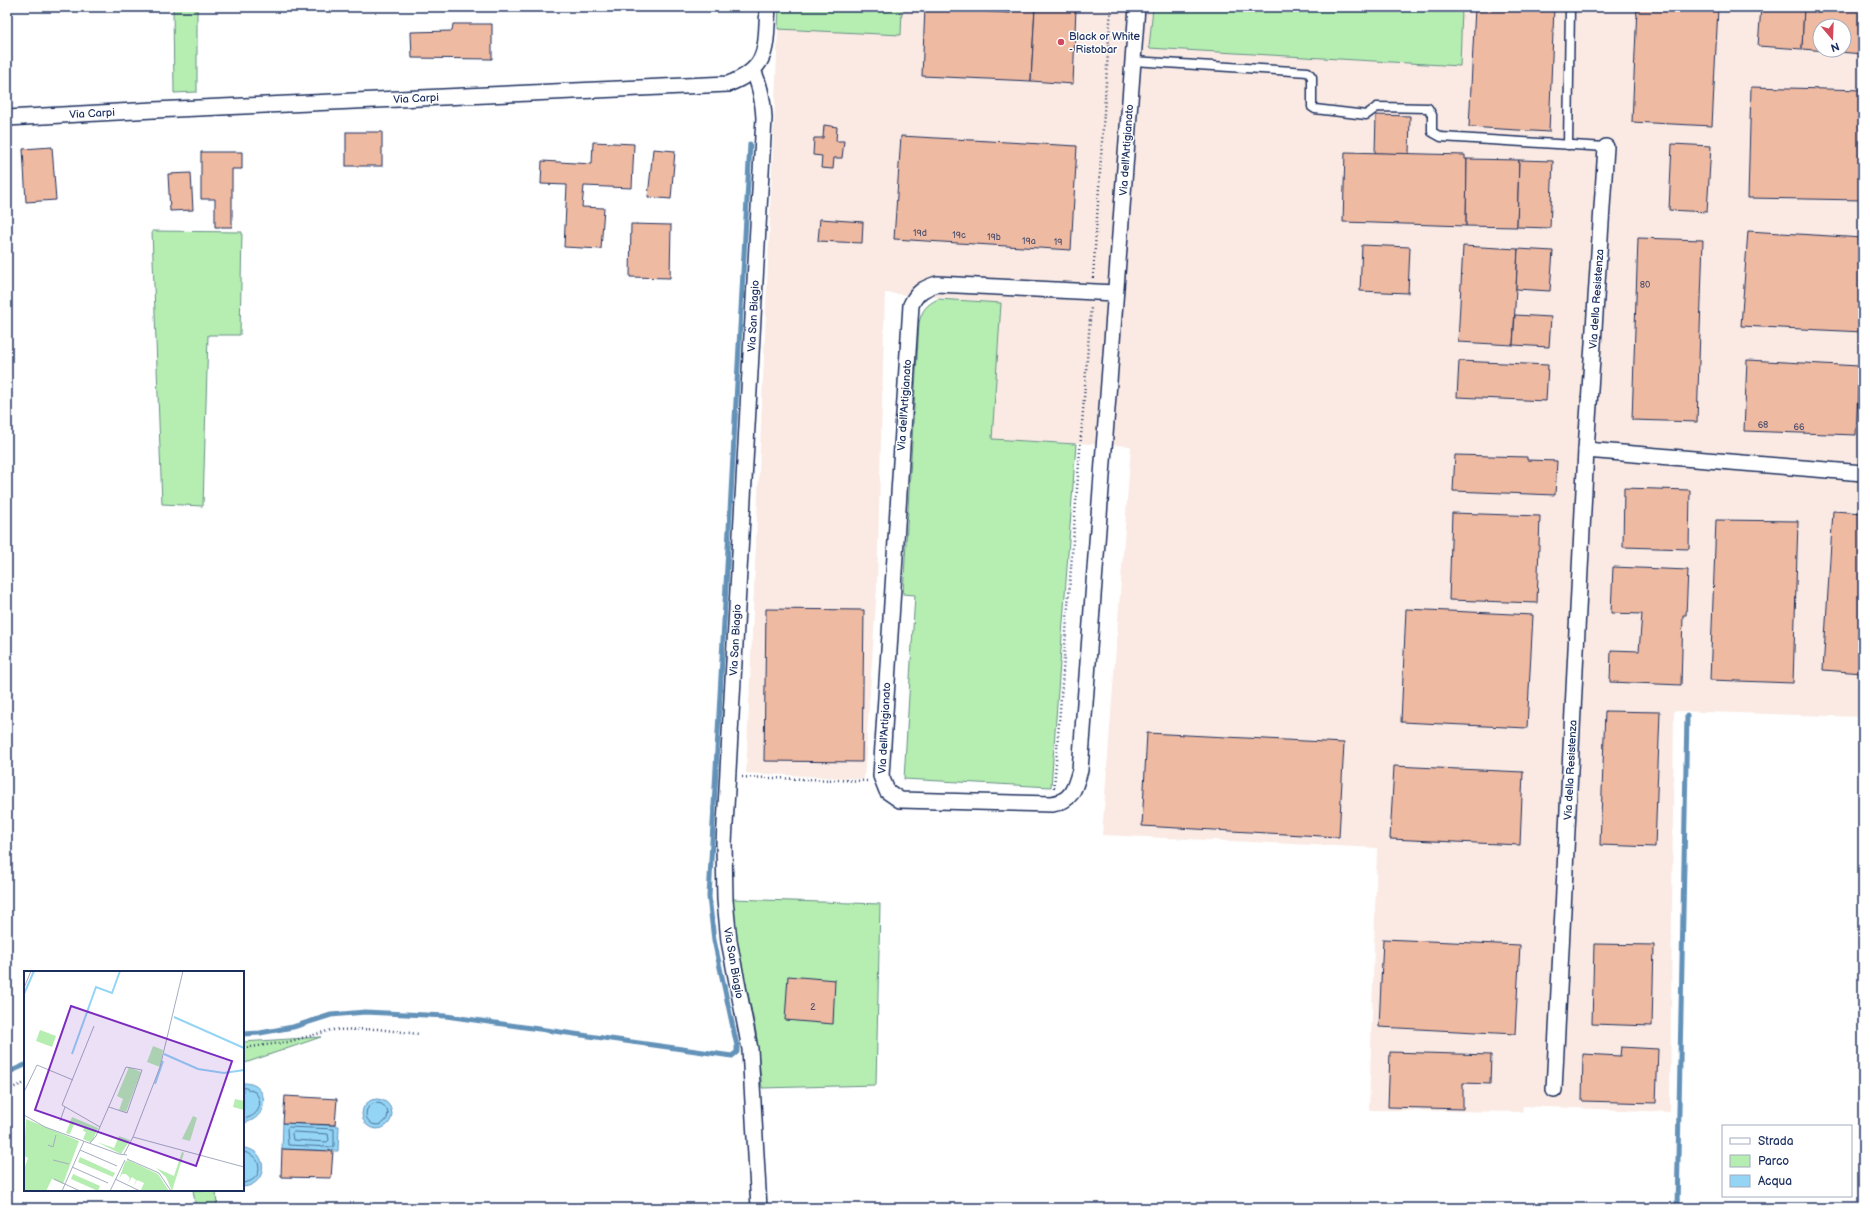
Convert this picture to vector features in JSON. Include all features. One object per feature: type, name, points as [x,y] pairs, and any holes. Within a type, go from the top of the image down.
[{"type":"street","points":[[753,72],[765,52],[768,7]]},
{"type":"street","name":"Via dell'Artigianato","points":[[1115,293],[937,284],[923,288],[915,296],[910,305],[881,776],[887,791],[900,800],[1047,804],[1062,803],[1071,795],[1080,770],[1137,7]]},
{"type":"street","name":"Via Carpi","points":[[7,118],[728,84],[744,78],[753,72]]},
{"type":"street","name":"Via San Biagio","points":[[753,72],[758,80],[761,92],[764,118],[724,843],[725,900],[729,941],[750,1049],[759,1208]]},
{"type":"street","name":"Via della Resistenza","points":[[1554,1090],[1586,450],[1606,147]]},
{"type":"street","points":[[1586,450],[1863,473]]},
{"type":"lane","points":[[1568,145],[1570,7]]},
{"type":"lane","points":[[1133,61],[1308,72],[1312,77],[1312,106],[1315,109],[1366,115],[1377,107],[1428,108],[1432,115],[1432,132],[1441,137],[1606,147]]},
{"type":"path","points":[[1052,790],[1054,788],[1092,292],[1111,7]]},
{"type":"path","points":[[728,776],[883,782]]},
{"type":"path","points":[[244,1048],[288,1042],[332,1030],[377,1029],[419,1034]]},
{"type":"path","points":[[7,1090],[24,1083]]},
{"type":"shaded area","points":[[779,7],[1152,7],[1150,48],[1459,66],[1462,7],[1863,7],[1863,717],[1674,711],[1670,1112],[1523,1106],[1522,1112],[1369,1110],[1377,848],[1102,835],[1131,446],[992,439],[1000,303],[885,293],[877,588],[864,779],[746,773]]},
{"type":"green space","points":[[173,7],[197,7],[197,92],[174,93]]},
{"type":"green space","points":[[779,7],[902,7],[901,35],[778,29]]},
{"type":"green space","points":[[1153,7],[1462,7],[1460,66],[1149,48]]},
{"type":"green space","points":[[152,231],[242,232],[240,335],[208,335],[203,506],[162,504]]},
{"type":"green space","points":[[938,299],[1001,303],[992,439],[1076,444],[1051,787],[904,779],[915,595],[903,594],[919,323],[925,308],[930,303]]},
{"type":"green space","points":[[732,899],[880,904],[876,1085],[762,1088],[756,1032],[737,940]]},
{"type":"green space","points":[[321,1037],[244,1064],[244,1042]]},
{"type":"green space","points":[[193,1191],[216,1191],[217,1208],[196,1208]]},
{"type":"water","points":[[244,1083],[252,1084],[258,1088],[264,1101],[259,1115],[252,1120],[244,1123]]},
{"type":"water","points":[[377,1099],[388,1103],[392,1114],[388,1125],[377,1129],[366,1125],[362,1114],[366,1103]]},
{"type":"water","points":[[283,1123],[339,1126],[338,1151],[282,1149]]},
{"type":"water","points":[[244,1148],[252,1150],[258,1154],[261,1160],[261,1174],[258,1180],[252,1185],[244,1187]]},
{"type":"building","points":[[1011,7],[1035,7],[1031,81],[922,76],[925,8],[1010,13]]},
{"type":"building","points":[[1035,7],[1076,7],[1073,84],[1031,81]]},
{"type":"building","points":[[1475,7],[1554,7],[1549,132],[1469,127]]},
{"type":"building","points":[[1637,7],[1718,8],[1712,126],[1632,122]]},
{"type":"building","points":[[1761,7],[1804,7],[1802,49],[1758,46]]},
{"type":"building","points":[[1804,7],[1863,7],[1863,54],[1852,53],[1852,18],[1812,18],[1812,50],[1802,49]]},
{"type":"building","points":[[453,24],[492,24],[492,59],[412,58],[411,32],[452,31]]},
{"type":"building","points":[[1751,87],[1863,90],[1863,200],[1748,198]]},
{"type":"building","points":[[1376,115],[1410,116],[1409,154],[1375,153]]},
{"type":"building","points":[[824,125],[837,127],[836,141],[844,141],[842,158],[834,158],[833,169],[821,168],[822,156],[813,155],[814,138],[823,138]]},
{"type":"building","points":[[346,132],[382,132],[382,166],[346,166]]},
{"type":"building","points":[[901,136],[1077,146],[1071,250],[894,239]]},
{"type":"building","points":[[593,142],[634,144],[632,188],[584,186],[582,207],[604,208],[601,249],[564,247],[567,185],[541,184],[542,161],[592,164]]},
{"type":"building","points":[[1672,144],[1711,146],[1707,212],[1669,210]]},
{"type":"building","points":[[52,147],[56,200],[26,202],[23,149]]},
{"type":"building","points":[[653,149],[675,151],[671,199],[648,197]]},
{"type":"building","points":[[201,152],[242,152],[242,169],[232,169],[232,227],[215,227],[215,199],[201,199]]},
{"type":"building","points":[[1345,152],[1465,155],[1465,159],[1467,159],[1466,226],[1343,222]]},
{"type":"building","points":[[1467,159],[1519,160],[1517,227],[1466,226]]},
{"type":"building","points":[[1519,160],[1553,161],[1550,228],[1517,227]]},
{"type":"building","points":[[191,173],[193,210],[170,211],[168,174]]},
{"type":"building","points":[[820,219],[863,222],[862,243],[818,241]]},
{"type":"building","points":[[631,224],[671,225],[670,278],[630,277]]},
{"type":"building","points":[[1748,231],[1863,238],[1863,332],[1741,326]]},
{"type":"building","points":[[1638,238],[1703,240],[1697,422],[1632,420]]},
{"type":"building","points":[[1362,245],[1410,247],[1408,293],[1360,291]]},
{"type":"building","points":[[1463,246],[1518,249],[1513,345],[1458,342]]},
{"type":"building","points":[[1518,249],[1553,251],[1550,291],[1516,289]]},
{"type":"building","points":[[1515,315],[1551,317],[1549,347],[1513,345]]},
{"type":"building","points":[[1747,360],[1859,366],[1856,435],[1744,431]]},
{"type":"building","points":[[1459,361],[1548,365],[1546,401],[1457,397]]},
{"type":"building","points":[[1455,455],[1527,457],[1527,460],[1557,461],[1555,495],[1453,491]]},
{"type":"building","points":[[1624,488],[1690,490],[1689,549],[1623,547]]},
{"type":"building","points":[[1833,511],[1863,513],[1863,673],[1823,670]]},
{"type":"building","points":[[1452,513],[1540,516],[1537,603],[1449,600]]},
{"type":"building","points":[[1716,520],[1798,521],[1793,683],[1710,680]]},
{"type":"building","points":[[1613,567],[1688,570],[1686,615],[1683,615],[1681,685],[1610,682],[1611,650],[1639,651],[1642,614],[1611,613]]},
{"type":"building","points":[[766,609],[864,610],[862,762],[764,761]]},
{"type":"building","points":[[1406,609],[1533,615],[1527,728],[1401,722]]},
{"type":"building","points":[[1605,711],[1660,712],[1655,847],[1600,845]]},
{"type":"building","points":[[1147,733],[1344,743],[1339,837],[1142,826]]},
{"type":"building","points":[[1394,766],[1523,772],[1520,845],[1390,839]]},
{"type":"building","points":[[1383,939],[1520,945],[1515,1034],[1379,1027]]},
{"type":"building","points":[[1594,944],[1654,945],[1652,1026],[1592,1024]]},
{"type":"building","points":[[788,976],[835,980],[833,1024],[785,1020]]},
{"type":"building","points":[[1621,1047],[1658,1049],[1656,1103],[1582,1101],[1583,1054],[1620,1056]]},
{"type":"building","points":[[1390,1052],[1491,1055],[1490,1084],[1463,1083],[1463,1109],[1388,1107]]},
{"type":"building","points":[[285,1096],[337,1099],[335,1125],[283,1123]]},
{"type":"building","points":[[282,1149],[333,1151],[331,1178],[281,1177]]},
{"type":"waterway","points":[[244,1034],[260,1033],[293,1027],[331,1015],[365,1012],[446,1016],[732,1056],[737,1052],[737,1046],[714,940],[709,897],[750,144]]},
{"type":"waterway","points":[[1677,1208],[1687,716]]},
{"type":"waterway","points":[[7,1073],[24,1065]]},
{"type":"place","name":"Black or White - Ristobar","points":[[1061,42]]}]
